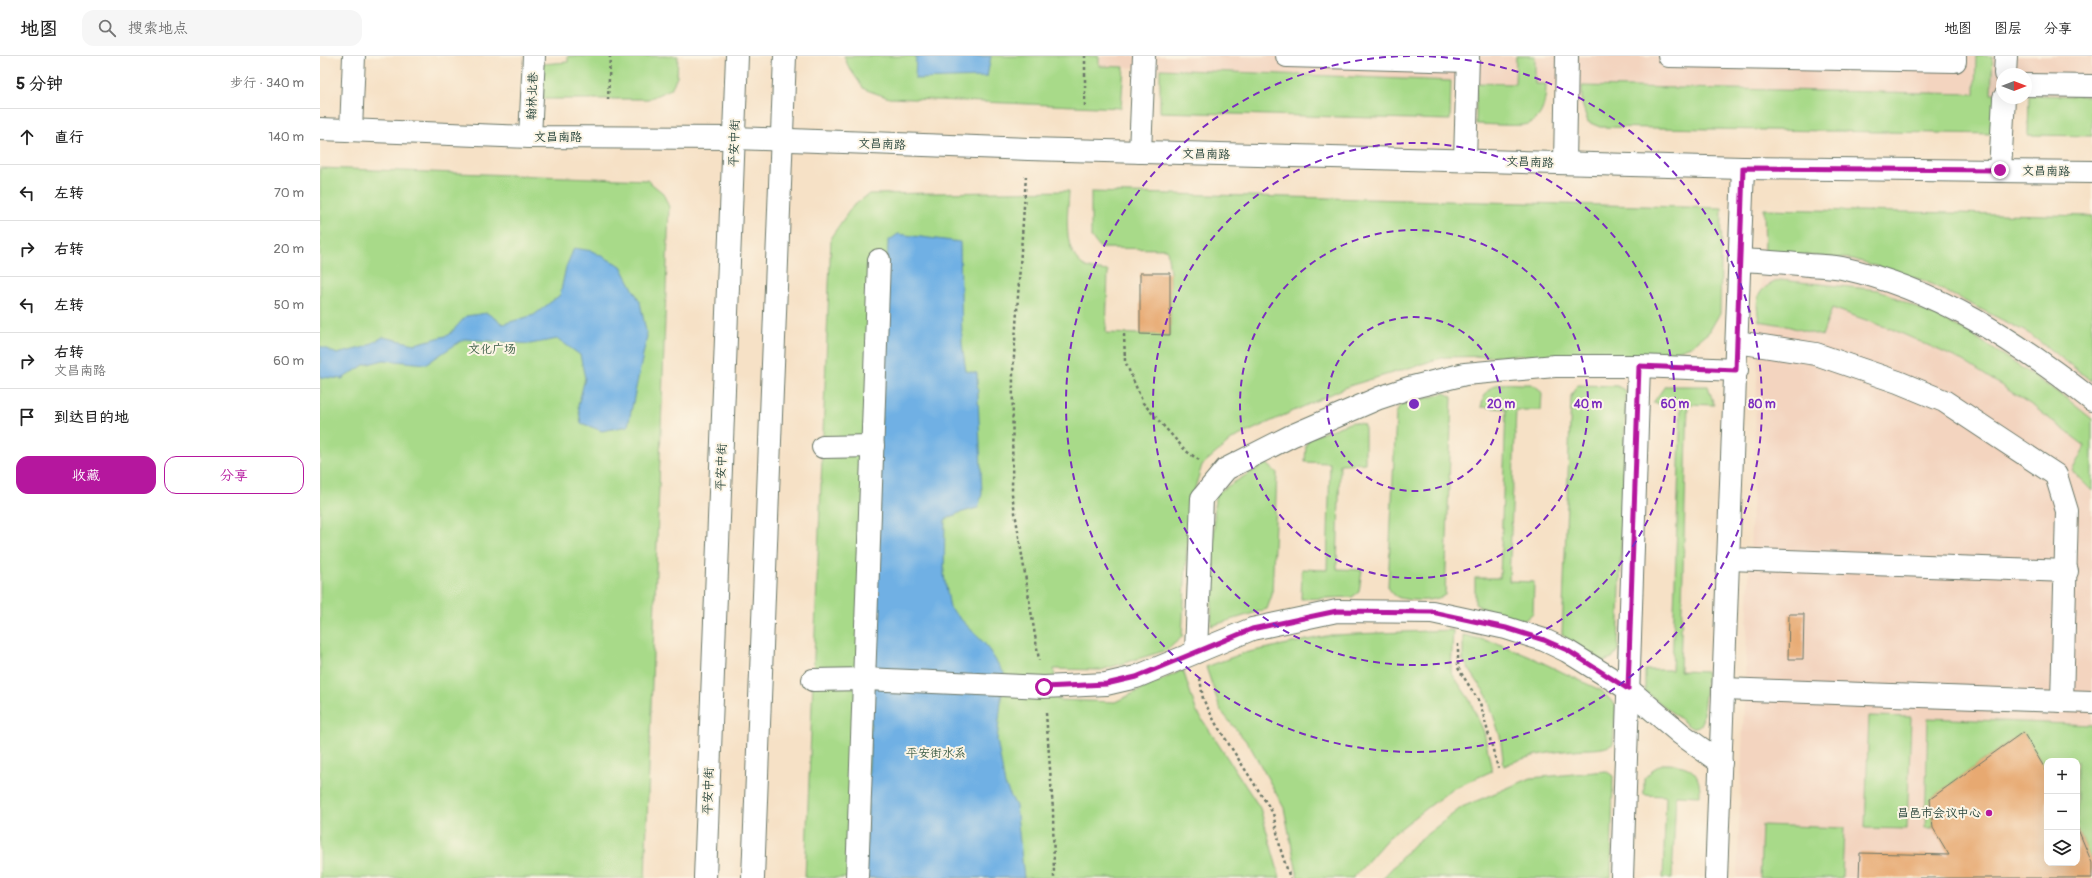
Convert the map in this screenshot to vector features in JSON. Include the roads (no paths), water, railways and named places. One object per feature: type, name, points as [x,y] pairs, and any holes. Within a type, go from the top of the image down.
[{"type":"street","points":[[351,130],[354,56]]},
{"type":"street","name":"翰林北巷","points":[[530,137],[534,56]]},
{"type":"street","name":"平安中街","points":[[705,878],[737,56]]},
{"type":"street","points":[[753,878],[784,56]]},
{"type":"street","points":[[1140,152],[1144,56]]},
{"type":"street","points":[[1287,56],[1468,58],[1465,160]]},
{"type":"street","points":[[1565,163],[1567,56]]},
{"type":"street","points":[[1669,56],[1955,61],[1955,56]]},
{"type":"street","points":[[2005,68],[2006,56]]},
{"type":"street","points":[[2032,85],[2092,86]]},
{"type":"street","points":[[2000,170],[2004,104]]},
{"type":"street","name":"文昌南路","points":[[320,129],[530,137],[734,138],[1028,149],[1743,168],[2092,172]]},
{"type":"street","points":[[1716,878],[1743,168]]},
{"type":"street","points":[[857,878],[873,446],[878,260]]},
{"type":"street","points":[[1739,260],[1840,268],[1887,280],[1938,299],[2000,334],[2052,369],[2092,400]]},
{"type":"street","points":[[1736,342],[1816,354],[1898,382],[1944,401],[2056,475],[2067,511],[2067,571],[2062,701]]},
{"type":"street","points":[[1196,652],[1202,498],[1226,469],[1291,436],[1379,398],[1409,388],[1465,374],[1555,366],[1639,366],[1736,370]]},
{"type":"street","points":[[1622,878],[1639,366]]},
{"type":"street","points":[[823,447],[873,446]]},
{"type":"street","points":[[1728,559],[2067,571]]},
{"type":"street","points":[[813,680],[865,679],[1044,687],[1106,684],[1136,677],[1252,629],[1337,611],[1432,612],[1506,628],[1544,640],[1567,650],[1628,689],[1681,734],[1721,763]]},
{"type":"street","points":[[1723,689],[2092,702]]},
{"type":"water","points":[[916,56],[991,56],[987,77],[915,79]]},
{"type":"water","points":[[898,234],[960,242],[962,344],[966,371],[977,373],[982,494],[978,508],[959,513],[945,520],[944,575],[950,608],[985,644],[1004,673],[997,740],[1005,785],[1016,806],[1024,878],[865,878],[888,241]]},
{"type":"water","points":[[574,248],[592,251],[621,266],[640,302],[647,336],[628,426],[602,431],[581,423],[578,406],[585,378],[580,355],[558,339],[530,344],[464,339],[426,364],[384,360],[364,365],[342,379],[320,377],[320,346],[337,354],[365,347],[383,337],[415,344],[449,335],[466,316],[487,313],[503,324],[534,315],[560,295],[566,267]]},
{"type":"place","name":"昌邑市会议中心","points":[[1989,813]]},
{"type":"park label","name":"文化广场","points":[[492,349]]},
{"type":"park label","name":"平安街水系","points":[[936,753]]}]
